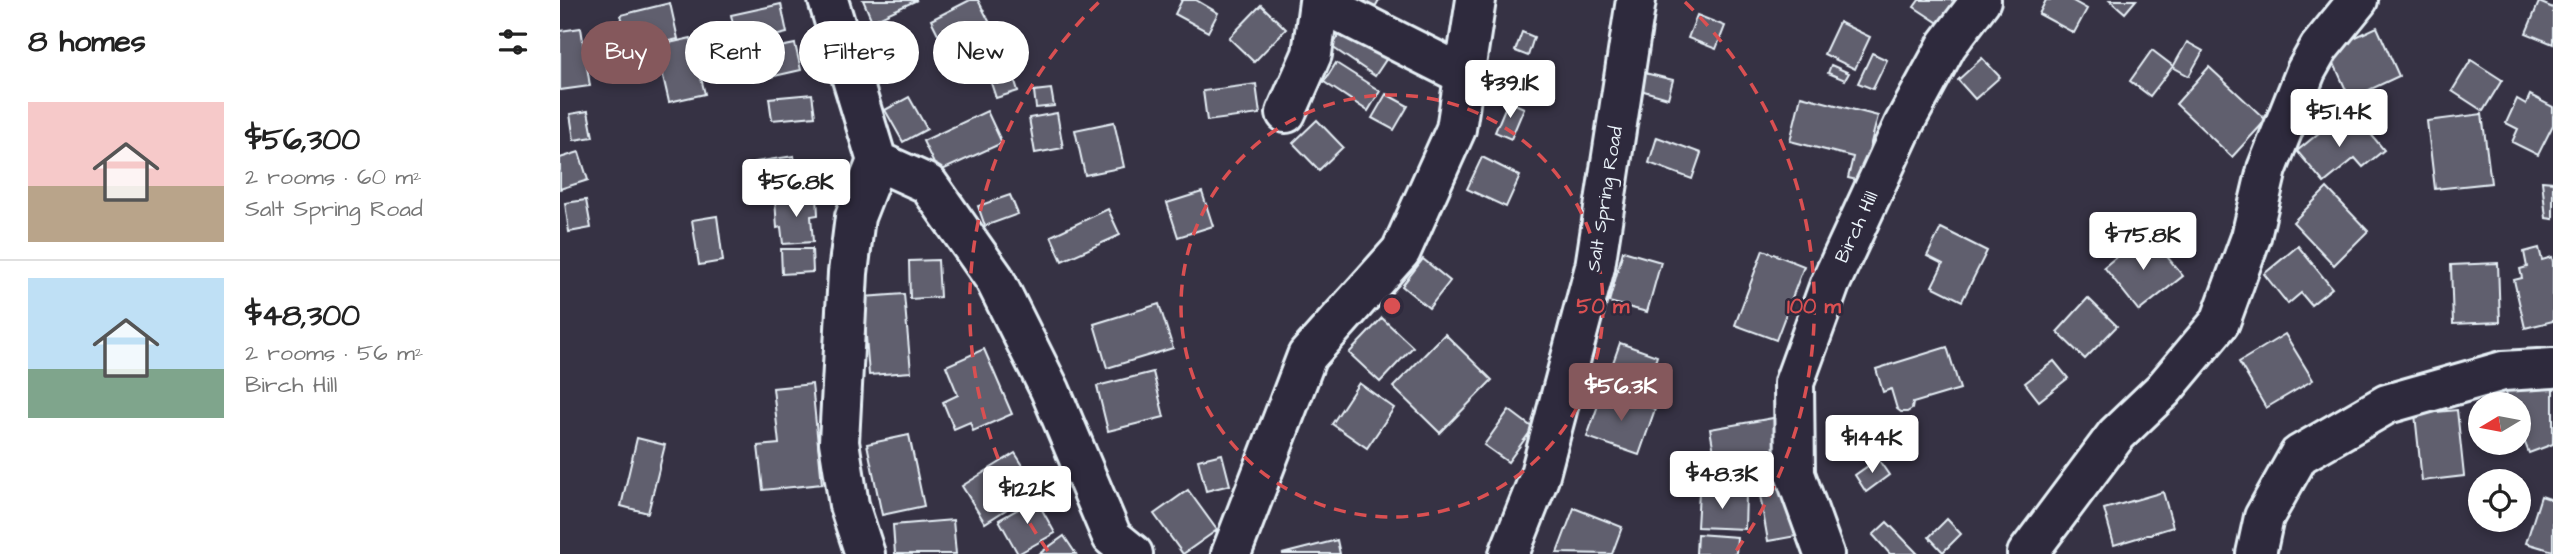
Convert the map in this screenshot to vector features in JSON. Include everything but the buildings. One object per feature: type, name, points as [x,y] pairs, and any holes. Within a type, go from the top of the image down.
[{"type":"street","points":[[828,0],[877,161],[855,216],[848,273],[839,442],[849,505],[865,554]]},
{"type":"street","points":[[1231,554],[1307,356],[1401,251],[1456,130],[1476,0]]},
{"type":"street","name":"Salt Spring Road","points":[[1509,554],[1539,478],[1595,267],[1636,0]]},
{"type":"street","name":"Birch Hill","points":[[1824,554],[1796,474],[1794,383],[1830,284],[1904,124],[1947,45],[1981,0]]},
{"type":"street","points":[[2027,554],[2116,435],[2163,390],[2220,322],[2251,237],[2267,169],[2306,71],[2319,48],[2358,0]]},
{"type":"street","points":[[1286,113],[1312,54],[1320,2],[1464,75]]},
{"type":"street","points":[[877,161],[928,184],[994,278],[1050,390],[1112,537],[1133,554]]},
{"type":"street","points":[[2256,554],[2264,517],[2299,454],[2387,404],[2503,371],[2553,368]]}]
